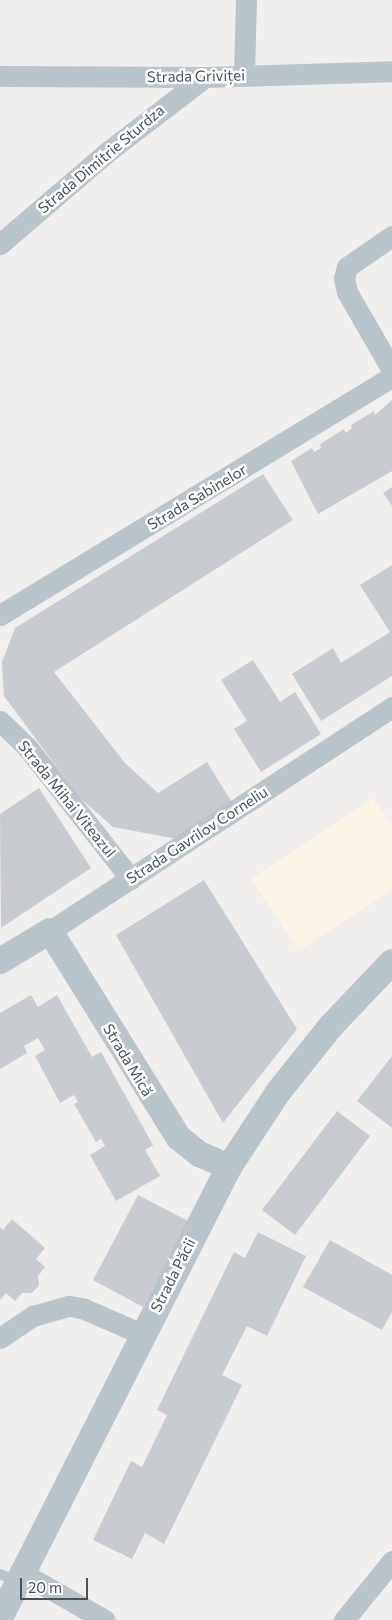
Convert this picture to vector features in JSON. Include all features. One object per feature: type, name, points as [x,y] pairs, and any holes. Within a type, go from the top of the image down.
[{"type":"street","points":[[244,76],[246,0]]},
{"type":"street","name":"Strada Griviței","points":[[0,76],[205,77],[392,71]]},
{"type":"street","name":"Strada Dimitrie Sturdza","points":[[0,244],[106,153],[205,77]]},
{"type":"street","points":[[392,236],[347,267],[344,278],[347,292],[392,370]]},
{"type":"street","name":"Strada Sabinelor","points":[[0,615],[392,377]]},
{"type":"street","name":"Strada Gavrilov Corneliu","points":[[0,961],[131,879],[392,707]]},
{"type":"street","name":"Strada Mihai Viteazul","points":[[0,721],[27,747],[131,879]]},
{"type":"street","name":"Strada Mică","points":[[50,930],[178,1137],[199,1154],[229,1167]]},
{"type":"street","name":"Strada Păcii","points":[[0,1618],[13,1576],[229,1167],[279,1091],[332,1026],[390,966]]},
{"type":"street","points":[[0,1338],[33,1316],[69,1306],[82,1308],[142,1334]]},
{"type":"street","points":[[344,1620],[392,1561]]},
{"type":"street","points":[[13,1576],[105,1620]]},
{"type":"shaded area","points":[[374,798],[392,825],[392,890],[298,951],[251,879]]},
{"type":"building","points":[[392,400],[392,471],[318,514],[291,461],[312,448],[314,452],[321,448],[320,444],[344,429],[346,433],[352,428],[351,425],[374,411],[375,415]]},
{"type":"building","points":[[263,474],[293,520],[54,672],[125,763],[158,793],[207,762],[233,804],[177,839],[113,827],[79,797],[4,696],[2,662],[15,628]]},
{"type":"building","points":[[392,487],[392,506],[383,493]]},
{"type":"building","points":[[392,565],[392,676],[321,721],[292,674],[333,648],[341,663],[390,632],[360,585]]},
{"type":"building","points":[[253,660],[280,702],[295,692],[321,734],[261,772],[234,729],[247,721],[221,680]]},
{"type":"building","points":[[39,788],[91,868],[1,928],[0,814]]},
{"type":"building","points":[[204,880],[297,1029],[223,1123],[116,935]]},
{"type":"building","points":[[31,995],[38,1007],[57,995],[92,1057],[101,1052],[153,1145],[145,1150],[160,1176],[116,1201],[90,1155],[105,1146],[101,1139],[96,1142],[74,1104],[78,1102],[74,1095],[60,1103],[35,1056],[45,1050],[38,1038],[24,1046],[27,1053],[0,1069],[0,1013]]},
{"type":"building","points":[[392,1056],[392,1128],[357,1101]]},
{"type":"building","points":[[337,1111],[370,1136],[295,1235],[262,1210]]},
{"type":"building","points":[[138,1195],[188,1221],[143,1307],[93,1280]]},
{"type":"building","points":[[12,1219],[45,1248],[36,1259],[45,1267],[38,1276],[39,1285],[32,1293],[22,1293],[15,1301],[6,1293],[0,1300],[0,1227],[3,1230]]},
{"type":"building","points":[[258,1232],[306,1256],[267,1336],[247,1326],[222,1375],[242,1385],[164,1544],[145,1533],[132,1559],[93,1540],[131,1461],[142,1467],[167,1415],[157,1410],[234,1252],[245,1258]]},
{"type":"building","points":[[330,1240],[392,1275],[392,1312],[382,1330],[303,1287]]}]
